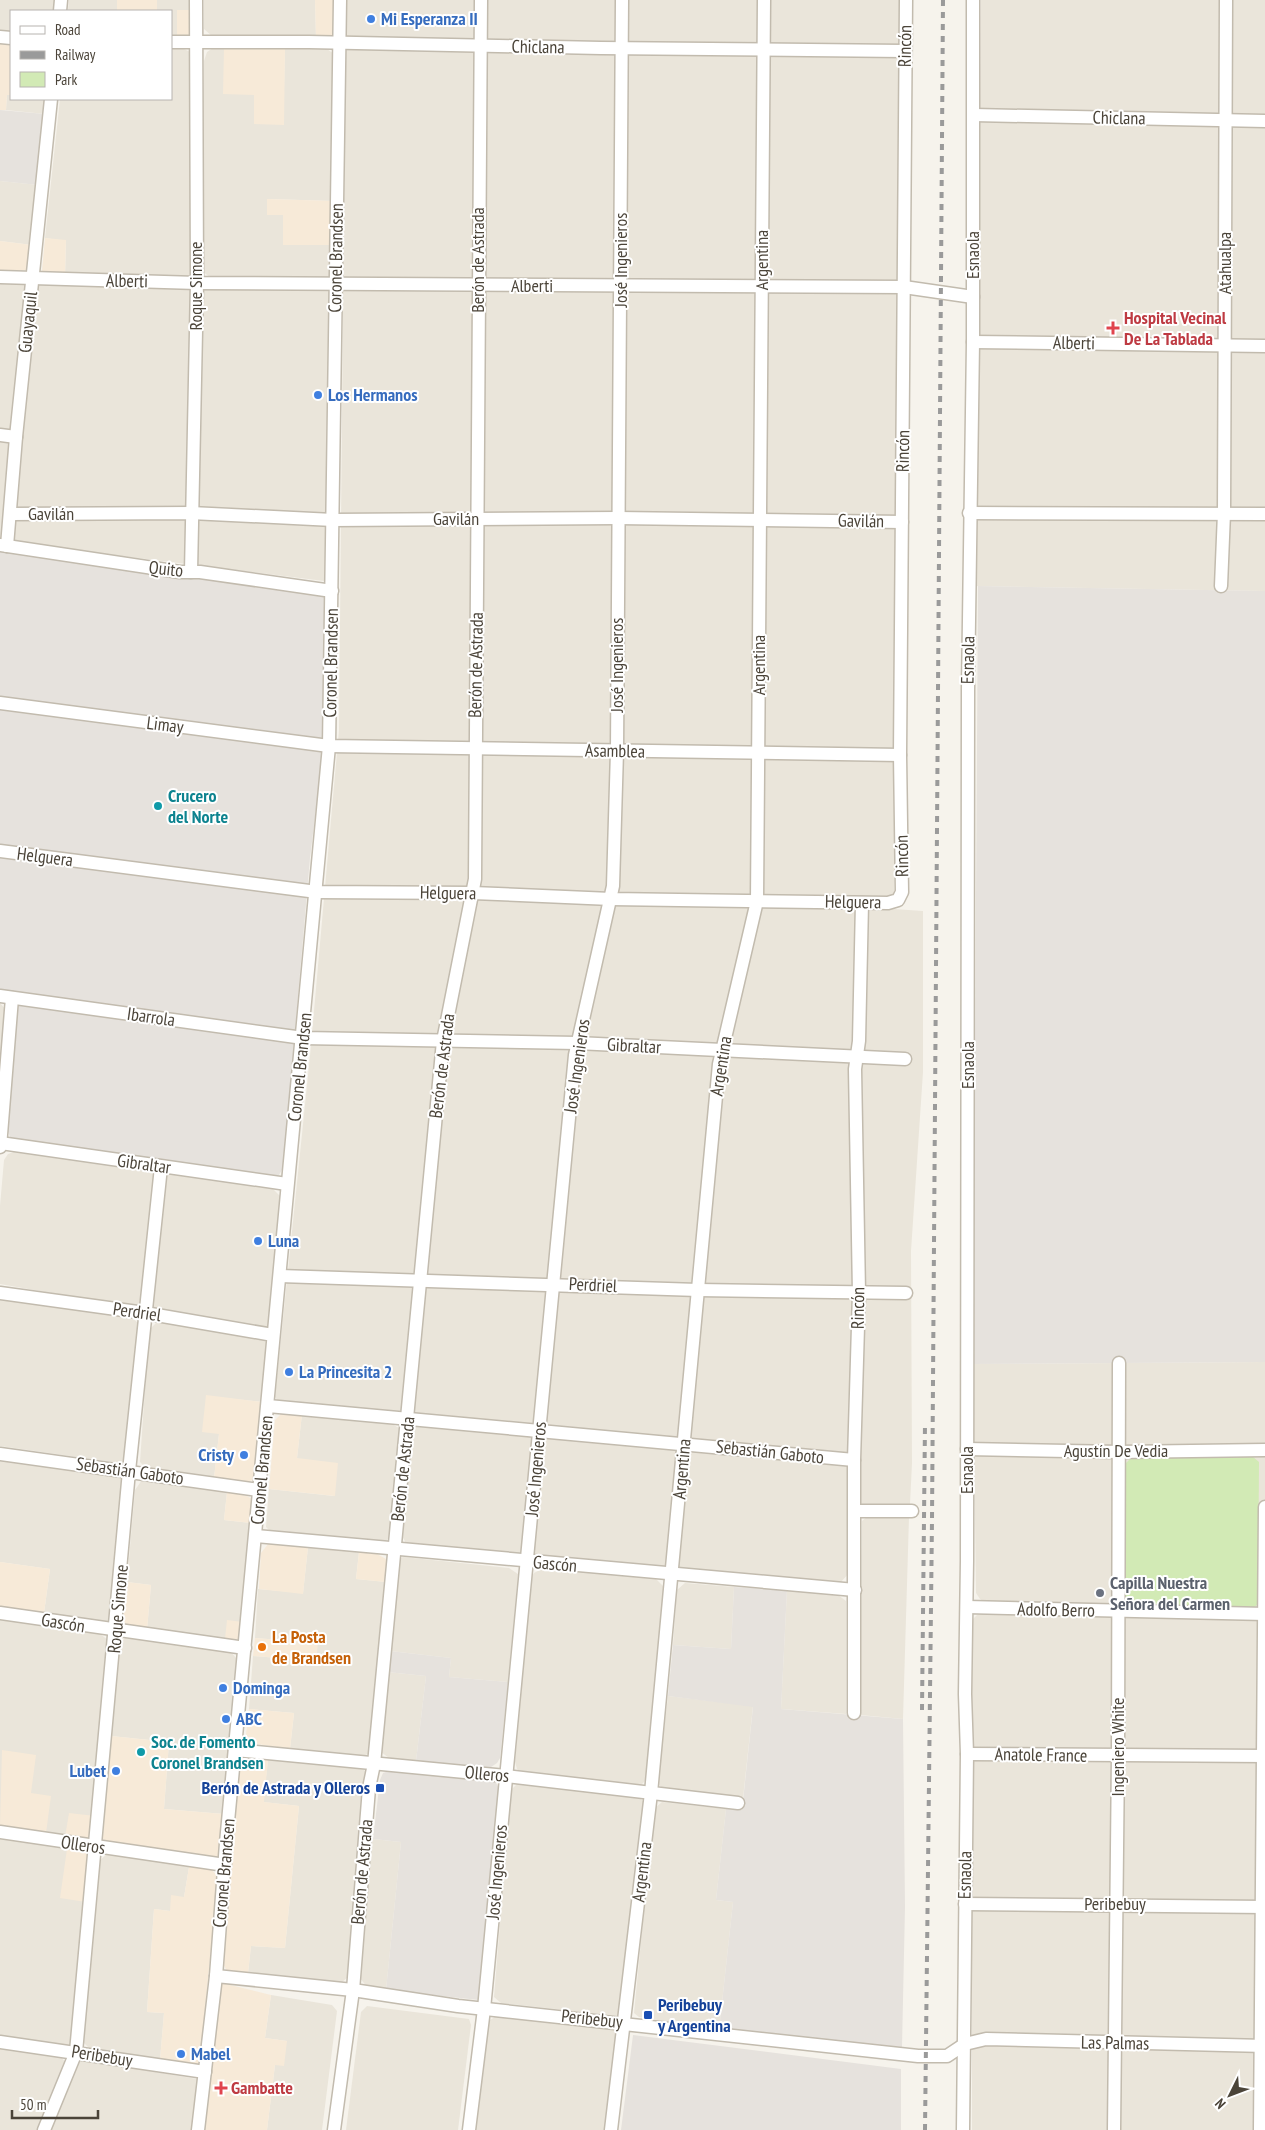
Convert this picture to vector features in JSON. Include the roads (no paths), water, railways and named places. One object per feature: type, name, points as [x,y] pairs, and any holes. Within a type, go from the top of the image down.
[{"type":"street","name":"Roque Simone","points":[[191,572],[197,283],[196,0]]},
{"type":"street","name":"Coronel Brandsen","points":[[198,2130],[216,1976],[235,1750],[317,892],[329,746],[341,43],[340,0]]},
{"type":"street","name":"Berón de Astrada","points":[[334,2130],[353,1990],[369,1788],[374,1764],[396,1549],[443,1041],[473,893],[478,519],[480,0]]},
{"type":"street","name":"José Ingenieros","points":[[469,2130],[484,2009],[528,1562],[538,1432],[555,1284],[577,1043],[611,899],[617,751],[622,0]]},
{"type":"street","name":"Argentina","points":[[611,2130],[651,1793],[721,1051],[757,901],[764,0]]},
{"type":"street","name":"Rincón","points":[[898,900],[902,892],[900,755],[904,51],[906,0]]},
{"type":"street","name":"Esnaola","points":[[963,2130],[967,1754],[964,1694],[967,1607],[973,0]]},
{"type":"street","name":"Atahualpa","points":[[1221,586],[1224,513],[1226,0]]},
{"type":"street","name":"Chiclana","points":[[172,42],[904,51]]},
{"type":"street","name":"Guayaquil","points":[[4,545],[11,514],[16,437],[50,100]]},
{"type":"street","name":"Chiclana","points":[[974,115],[1265,121]]},
{"type":"street","name":"Alberti","points":[[0,276],[33,279],[197,283],[904,287],[973,297]]},
{"type":"street","name":"Alberti","points":[[973,342],[1265,346]]},
{"type":"street","points":[[0,435],[16,437]]},
{"type":"street","name":"Gavilán","points":[[11,514],[192,513],[333,520],[618,518],[902,522]]},
{"type":"street","points":[[970,513],[1265,514]]},
{"type":"street","name":"Quito","points":[[4,545],[180,572],[332,591]]},
{"type":"street","name":"Limay","points":[[0,703],[329,746]]},
{"type":"street","name":"Asamblea","points":[[329,746],[900,755]]},
{"type":"street","name":"Helguera","points":[[0,852],[317,892],[473,893],[611,899],[862,903],[888,903],[898,900]]},
{"type":"street","name":"Rincón","points":[[854,1713],[854,1460],[859,1293],[855,1069],[862,903]]},
{"type":"street","points":[[0,1144],[6,997]]},
{"type":"street","name":"Ibarrola","points":[[6,997],[303,1038]]},
{"type":"street","name":"Gibraltar","points":[[303,1038],[577,1043],[905,1059]]},
{"type":"street","name":"Gibraltar","points":[[0,1144],[288,1184]]},
{"type":"street","name":"Roque Simone","points":[[44,2130],[76,2052],[116,1631],[129,1471],[161,1167]]},
{"type":"street","name":"Perdriel","points":[[280,1276],[698,1290],[906,1293]]},
{"type":"street","name":"Perdriel","points":[[0,1293],[145,1313],[274,1335]]},
{"type":"street","name":"Ingeniero White","points":[[1114,2130],[1119,1611],[1119,1363]]},
{"type":"street","name":"Sebastián Gaboto","points":[[268,1406],[854,1460]]},
{"type":"street","name":"Agustín De Vedia","points":[[967,1449],[1119,1452],[1265,1450]]},
{"type":"street","name":"Sebastián Gaboto","points":[[0,1454],[259,1490]]},
{"type":"street","points":[[1260,2130],[1263,2046],[1265,1507]]},
{"type":"street","points":[[855,1511],[912,1511]]},
{"type":"street","name":"Gascón","points":[[256,1536],[855,1590]]},
{"type":"street","name":"Adolfo Berro","points":[[967,1607],[1265,1614]]},
{"type":"street","name":"Gascón","points":[[0,1613],[245,1648]]},
{"type":"street","name":"Olleros","points":[[235,1750],[506,1776],[738,1804]]},
{"type":"street","name":"Anatole France","points":[[967,1754],[1264,1756]]},
{"type":"street","name":"Olleros","points":[[0,1832],[225,1866]]},
{"type":"street","name":"Peribebuy","points":[[965,1904],[1116,1904],[1264,1907]]},
{"type":"street","name":"Peribebuy","points":[[216,1976],[353,1990],[484,2009],[625,2022],[918,2056],[947,2056],[965,2044]]},
{"type":"street","name":"Las Palmas","points":[[965,2044],[986,2039],[1263,2046]]},
{"type":"street","name":"Peribebuy","points":[[0,2042],[204,2072]]},
{"type":"railway","points":[[925,2130],[932,1520],[943,0]]},
{"type":"railway","points":[[922,1710],[925,1423]]},
{"type":"place","name":"Mi Esperanza II","points":[[371,19]]},
{"type":"place","name":"Hospital Vecinal De La Tablada","points":[[1113,328]]},
{"type":"place","name":"Los Hermanos","points":[[318,395]]},
{"type":"place","name":"Crucero del Norte","points":[[158,806]]},
{"type":"place","name":"Luna","points":[[258,1241]]},
{"type":"place","name":"La Princesita 2","points":[[289,1372]]},
{"type":"place","name":"Cristy","points":[[244,1455]]},
{"type":"place","name":"Capilla Nuestra Señora del Carmen","points":[[1100,1593]]},
{"type":"place","name":"La Posta de Brandsen","points":[[262,1647]]},
{"type":"place","name":"Dominga","points":[[223,1688]]},
{"type":"place","name":"ABC","points":[[226,1719]]},
{"type":"place","name":"Soc. de Fomento Coronel Brandsen","points":[[141,1752]]},
{"type":"place","name":"Lubet","points":[[116,1771]]},
{"type":"place","name":"Berón de Astrada y Olleros","points":[[380,1788]]},
{"type":"place","name":"Peribebuy y Argentina","points":[[648,2015]]},
{"type":"place","name":"Mabel","points":[[181,2054]]},
{"type":"place","name":"Gambatte","points":[[221,2088]]}]
